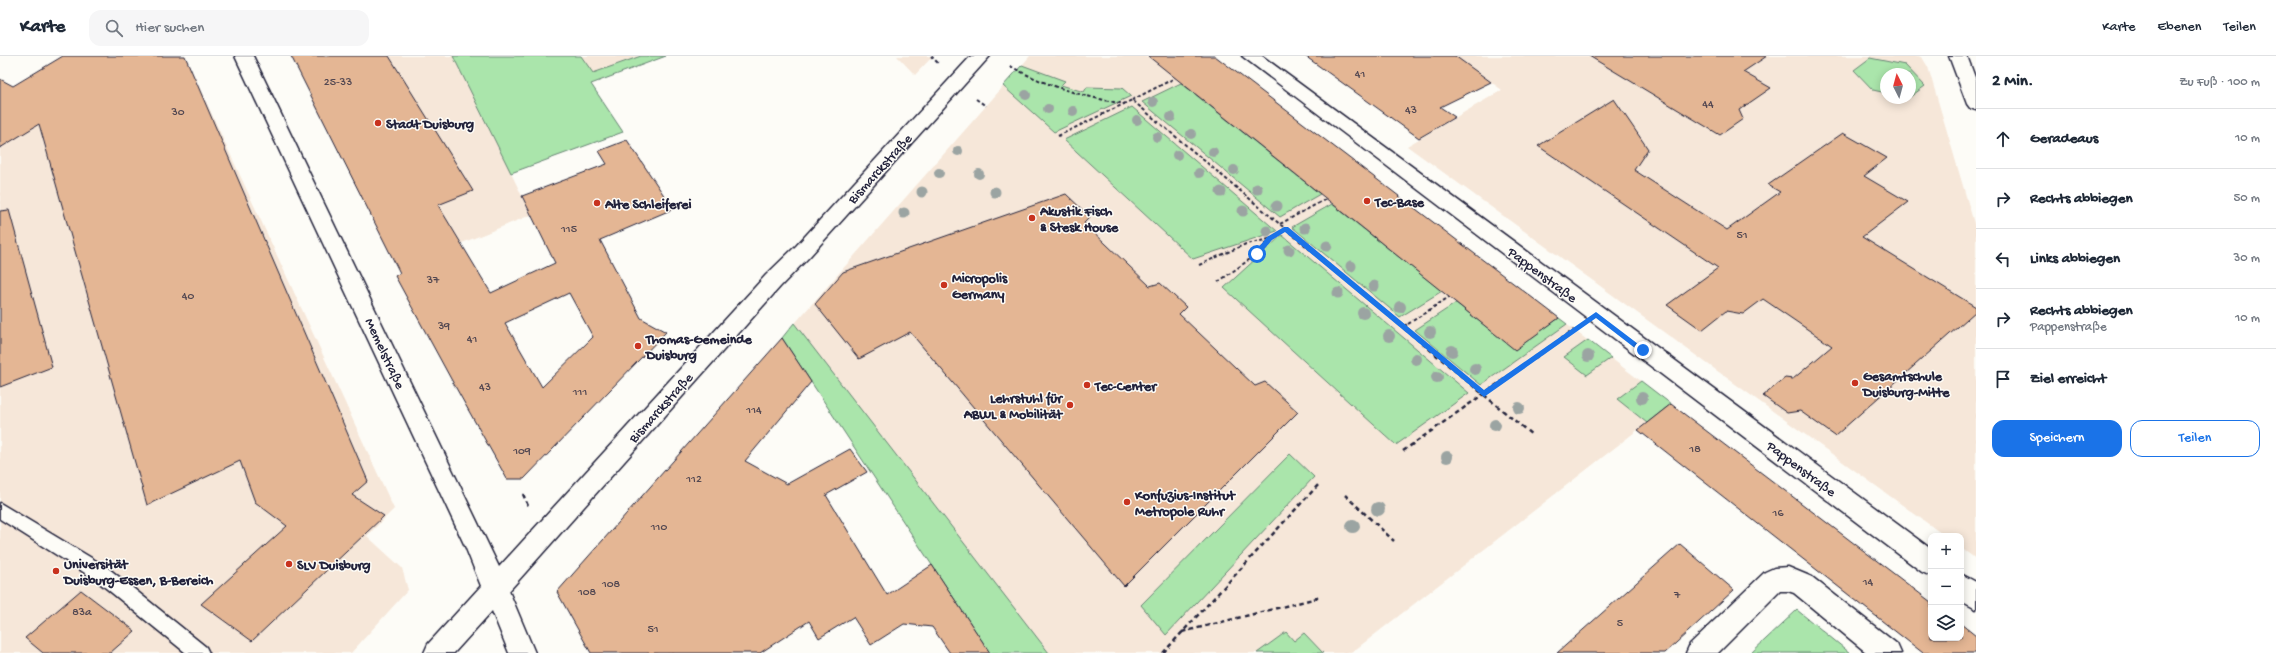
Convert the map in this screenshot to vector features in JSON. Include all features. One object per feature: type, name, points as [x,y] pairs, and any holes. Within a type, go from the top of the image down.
[{"type":"street","name":"Memelstraße","points":[[244,56],[471,532],[522,653]]},
{"type":"street","name":"Bismarckstraße","points":[[437,653],[773,281],[804,251],[981,56]]},
{"type":"street","name":"Pappenstraße","points":[[1251,56],[1928,562]]},
{"type":"street","points":[[1958,56],[1976,104]]},
{"type":"street","points":[[1964,56],[1976,59]]},
{"type":"street","points":[[1699,653],[1774,580],[1788,579],[1803,585],[1888,653]]},
{"type":"street","points":[[1964,588],[1976,597]]},
{"type":"lane","points":[[0,510],[102,574],[200,653]]},
{"type":"path","points":[[1010,66],[1043,83],[1062,90],[1125,104]]},
{"type":"path","points":[[1058,136],[1176,78]]},
{"type":"path","points":[[1132,100],[1532,435]]},
{"type":"path","points":[[1280,224],[1326,199]]},
{"type":"path","points":[[1218,282],[1257,254],[1270,239],[1286,229]]},
{"type":"path","points":[[1199,265],[1246,244],[1270,239]]},
{"type":"path","points":[[1403,327],[1449,297]]},
{"type":"path","points":[[1403,451],[1596,315]]},
{"type":"path","points":[[1163,653],[1320,483]]},
{"type":"path","points":[[1345,495],[1394,540]]},
{"type":"path","points":[[1182,632],[1321,597]]},
{"type":"shaded area","points":[[167,56],[185,56],[394,509],[367,536],[402,568],[408,590],[351,653],[0,653],[0,79],[13,86]]},
{"type":"shaded area","points":[[291,56],[666,56],[591,84],[623,132],[511,173],[531,215],[398,269]]},
{"type":"shaded area","points":[[897,56],[933,56],[915,75]]},
{"type":"shaded area","points":[[1030,56],[1215,56],[1671,404],[1351,653],[990,653],[782,338]]},
{"type":"shaded area","name":"Gesamtschule Duisburg-Mitte","points":[[1455,56],[1919,56],[1928,67],[1976,230],[1976,559],[1964,550],[1964,533],[1941,533],[1407,146],[1502,90]]},
{"type":"green space","points":[[453,56],[581,56],[593,73],[641,56],[666,56],[591,84],[623,132],[511,173]]},
{"type":"green space","points":[[1870,58],[1905,65],[1908,68],[1880,68],[1880,92],[1873,90],[1854,70]]},
{"type":"green space","points":[[1022,65],[1065,81],[1061,85],[1084,92],[1087,87],[1122,88],[1131,96],[1054,132],[1003,86]]},
{"type":"green space","points":[[1916,77],[1925,86],[1916,93]]},
{"type":"green space","points":[[1181,83],[1320,194],[1280,217],[1142,102]]},
{"type":"green space","points":[[1132,107],[1277,231],[1193,259],[1064,140]]},
{"type":"green space","points":[[1332,204],[1442,291],[1400,317],[1292,227]]},
{"type":"green space","points":[[1282,235],[1469,393],[1396,445],[1224,288]]},
{"type":"green space","points":[[1456,303],[1515,349],[1559,318],[1567,324],[1481,385],[1415,330]]},
{"type":"green space","points":[[794,323],[1049,653],[990,653],[782,338]]},
{"type":"green space","points":[[1588,340],[1611,358],[1587,375],[1564,357]]},
{"type":"green space","points":[[1641,381],[1671,404],[1647,423],[1617,399]]},
{"type":"green space","points":[[1290,454],[1314,477],[1166,635],[1141,605]]},
{"type":"green space","points":[[1797,610],[1850,653],[1751,653]]},
{"type":"green space","points":[[1286,632],[1294,641],[1304,633],[1323,653],[1257,653]]},
{"type":"building","points":[[63,56],[185,56],[368,481],[352,495],[384,516],[252,641],[201,604],[287,526],[255,502],[240,461],[147,505],[39,124],[0,148],[0,79],[13,86]]},
{"type":"building","points":[[291,56],[389,56],[473,191],[438,205],[491,293],[555,263],[522,196],[607,164],[599,151],[627,140],[673,209],[600,240],[641,318],[666,332],[524,479],[507,479],[395,276],[400,273]],"holes":[[[569,293],[593,337],[542,387],[505,323]]]},
{"type":"building","name":"Tec-Base","points":[[1148,56],[1215,56],[1559,318],[1515,350]]},
{"type":"building","points":[[1305,56],[1455,56],[1491,82],[1440,107],[1455,117],[1419,138]]},
{"type":"building","points":[[1589,56],[1767,56],[1743,72],[1771,88],[1739,110],[1743,119],[1720,135]]},
{"type":"building","points":[[1614,99],[1648,149],[1634,170],[1727,230],[1780,192],[1768,185],[1843,133],[1887,158],[1864,176],[1908,202],[1862,237],[1976,307],[1976,311],[1835,436],[1800,411],[1787,413],[1763,396],[1785,378],[1793,379],[1832,346],[1763,299],[1743,314],[1726,311],[1702,330],[1667,305],[1718,268],[1538,146]]},
{"type":"building","name":"Tec-Center","points":[[1066,194],[1090,217],[1084,223],[1150,286],[1160,283],[1186,307],[1179,314],[1255,386],[1265,382],[1298,412],[1124,586],[910,332],[859,359],[815,304],[843,272]]},
{"type":"building","points":[[9,210],[52,367],[0,387],[0,211]]},
{"type":"building","points":[[782,338],[811,382],[745,461],[787,484],[850,449],[867,472],[826,495],[887,595],[932,565],[990,653],[950,653],[932,627],[904,624],[871,645],[853,617],[819,638],[809,621],[760,653],[591,653],[557,592]]},
{"type":"building","points":[[1671,404],[1928,600],[1928,641],[1964,641],[1964,626],[1976,636],[1976,653],[1923,653],[1638,430]]},
{"type":"building","points":[[1680,544],[1734,590],[1665,653],[1557,653]]},
{"type":"building","points":[[81,590],[135,631],[110,653],[43,653],[25,638]]},
{"type":"place","name":"Stadt Duisburg","points":[[378,123]]},
{"type":"place","name":"Tec-Base","points":[[1367,201]]},
{"type":"place","name":"Alte Schleiferei","points":[[597,203]]},
{"type":"place","name":"Akustik Fisch & Stesk House","points":[[1032,218]]},
{"type":"place","name":"Micropolis Germany","points":[[944,285]]},
{"type":"place","name":"Thomas-Gemeinde Duisburg","points":[[638,346]]},
{"type":"place","name":"Gesamtschule Duisburg-Mitte","points":[[1855,383]]},
{"type":"place","name":"Tec-Center","points":[[1087,385]]},
{"type":"place","name":"Lehrstuhl für ABWL & Mobilität","points":[[1070,405]]},
{"type":"place","name":"Konfuzius-Institut Metropole Ruhr","points":[[1127,502]]},
{"type":"place","name":"SLV Duisburg","points":[[289,564]]},
{"type":"place","name":"Universität Duisburg-Essen, B-Bereich","points":[[56,571]]},
{"type":"route","points":[[1257,254],[1270,239],[1286,229],[1484,394],[1596,315],[1643,350]]}]
